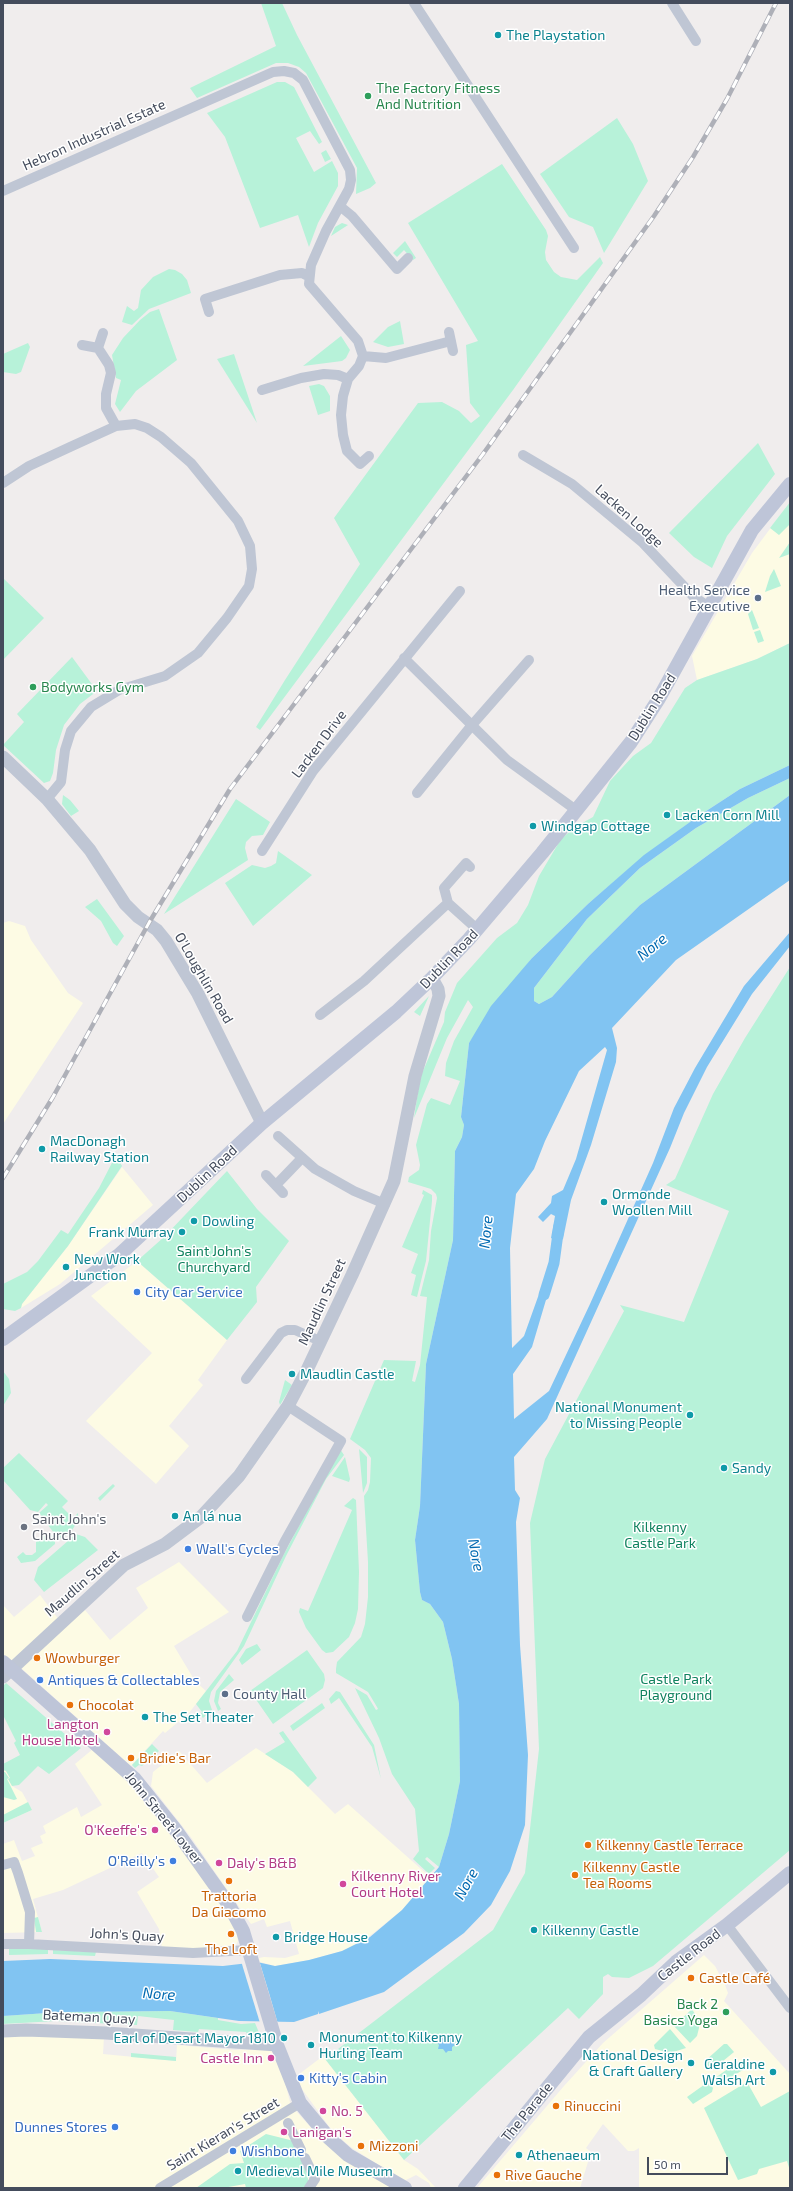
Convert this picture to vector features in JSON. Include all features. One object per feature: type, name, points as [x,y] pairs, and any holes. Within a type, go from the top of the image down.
[{"type":"main road","name":"Dublin Road","points":[[3,1339],[119,1255],[262,1123],[396,1012],[432,978],[478,930],[634,736],[658,700],[752,530],[790,484]]},
{"type":"main road","name":"John Street Lower","points":[[6,1670],[115,1761],[151,1798],[203,1866],[230,1905],[244,1931],[276,2040],[300,2103],[330,2138],[348,2155],[405,2188]]},
{"type":"main road","name":"Castle Road","points":[[589,2037],[676,1962],[727,1925],[790,1873]]},
{"type":"main road","name":"The Parade","points":[[465,2188],[589,2037]]},
{"type":"street","points":[[414,3],[574,248]]},
{"type":"street","points":[[672,3],[696,41]]},
{"type":"street","name":"Hebron Industrial Estate","points":[[3,191],[273,72],[284,70],[294,73],[304,80],[350,170],[350,189],[341,207],[330,222],[308,276]]},
{"type":"street","points":[[341,207],[352,216],[397,269],[408,258]]},
{"type":"street","points":[[209,312],[205,299],[280,275],[302,273],[308,276],[309,284],[358,341],[364,356],[359,366],[348,379],[341,415],[342,435],[347,450],[360,464],[369,456]]},
{"type":"street","points":[[98,348],[103,334]]},
{"type":"street","points":[[364,356],[386,358],[441,342],[451,341]]},
{"type":"street","points":[[82,345],[98,348],[106,359],[111,373],[106,394],[106,408],[116,426]]},
{"type":"street","points":[[262,390],[301,378],[324,374],[338,375],[348,379]]},
{"type":"street","points":[[3,483],[29,466],[116,426],[135,424],[147,428],[160,437],[191,463],[238,521],[250,546],[252,569],[249,586],[227,618],[198,654],[165,676],[119,690],[104,698],[91,707],[79,719],[71,731],[65,750],[61,782],[47,799]]},
{"type":"street","name":"Lacken Lodge","points":[[523,455],[572,484],[643,543],[694,597],[709,607]]},
{"type":"street","name":"Lacken Drive","points":[[262,851],[313,771],[460,591]]},
{"type":"street","points":[[404,658],[507,760],[576,810]]},
{"type":"street","points":[[417,793],[472,725],[529,660]]},
{"type":"street","name":"O'Loughlin Road","points":[[3,757],[47,799],[90,850],[125,904],[138,917],[157,930],[166,941],[198,994],[262,1123]]},
{"type":"street","points":[[470,867],[466,863],[444,888],[448,903],[478,930]]},
{"type":"street","points":[[320,1015],[364,981],[448,903]]},
{"type":"street","name":"Maudlin Street","points":[[6,1670],[124,1565],[165,1544],[201,1517],[239,1476],[288,1406],[307,1370],[385,1204],[394,1181],[415,1076],[439,996],[438,989],[432,978]]},
{"type":"street","points":[[278,1136],[315,1169],[354,1191],[385,1204]]},
{"type":"street","points":[[266,1176],[279,1189],[302,1158]]},
{"type":"street","points":[[246,1379],[281,1333],[287,1330],[295,1330],[320,1341]]},
{"type":"street","points":[[248,1617],[285,1541],[341,1441],[288,1406]]},
{"type":"street","points":[[3,1864],[14,1862],[18,1873],[30,1912],[29,1944]]},
{"type":"street","points":[[727,1925],[788,2002]]},
{"type":"street","name":"John's Quay","points":[[3,1944],[29,1944],[193,1953],[250,1954]]},
{"type":"street","name":"Bateman Quay","points":[[3,2031],[26,2030],[276,2040]]},
{"type":"street","name":"Saint Kieran's Street","points":[[160,2188],[300,2103]]},
{"type":"street","points":[[288,2123],[315,2179],[309,2188]]},
{"type":"shaded area","name":"Health Service Executive","points":[[790,502],[790,643],[757,659],[697,680],[692,656],[752,553]]},
{"type":"shaded area","points":[[9,921],[25,926],[31,940],[68,993],[83,1003],[3,1124],[3,923]]},
{"type":"shaded area","points":[[122,1167],[153,1205],[60,1284],[21,1308],[22,1304],[68,1246]]},
{"type":"shaded area","points":[[137,1261],[227,1340],[198,1380],[203,1385],[169,1426],[189,1446],[156,1484],[86,1421],[152,1353],[91,1296]]},
{"type":"shaded area","points":[[179,1562],[229,1612],[174,1646],[195,1681],[206,1691],[189,1713],[165,1733],[163,1731],[131,1766],[21,1668],[40,1648],[85,1610],[110,1640],[148,1608],[136,1588]]},
{"type":"shaded area","points":[[40,1595],[59,1620],[12,1664],[3,1654],[3,1605],[14,1617]]},
{"type":"shaded area","points":[[256,1748],[293,1772],[335,1814],[348,1804],[430,1877],[402,1910],[361,1943],[342,1951],[309,1960],[275,1966],[260,1962],[259,1958],[285,1958],[299,1954],[290,1921],[267,1927],[264,1919],[251,1924],[190,1836],[151,1786],[153,1772],[179,1751],[207,1783]]},
{"type":"shaded area","points":[[93,1749],[122,1774],[198,1870],[235,1925],[238,1941],[236,1945],[193,1949],[162,1948],[159,1929],[137,1892],[159,1877],[142,1853],[63,1890],[33,1899],[42,1932],[3,1933],[3,1844],[14,1840],[22,1861],[35,1856],[31,1848],[43,1843],[40,1836],[46,1833],[43,1826],[77,1807],[81,1817],[102,1805],[75,1764]]},
{"type":"shaded area","points":[[3,1770],[6,1770],[12,1786],[22,1792],[32,1810],[3,1823]]},
{"type":"shaded area","points":[[704,1955],[715,1966],[725,1985],[728,1993],[724,2001],[790,2074],[790,2188],[639,2188],[639,2148],[634,2151],[628,2151],[603,2124],[586,2148],[591,2152],[580,2188],[477,2188],[564,2086],[603,2043]]},
{"type":"shaded area","points":[[24,2035],[104,2037],[103,2054],[176,2061],[177,2045],[235,2050],[269,2049],[274,2053],[280,2062],[290,2102],[296,2111],[325,2143],[397,2188],[3,2188],[3,2037]]},
{"type":"shaded area","points":[[323,2056],[404,2160],[418,2169],[436,2188],[431,2188],[429,2183],[416,2175],[404,2181],[352,2148],[333,2132],[294,2078]]},
{"type":"green space","points":[[261,3],[282,3],[297,35],[376,183],[370,188],[356,194],[357,168],[306,73],[299,67],[288,63],[276,63],[197,98],[190,88],[276,46]]},
{"type":"green space","points":[[277,82],[285,82],[294,87],[322,142],[319,144],[310,131],[296,138],[314,172],[332,161],[338,173],[338,186],[318,223],[309,247],[298,215],[260,228],[225,137],[207,113]]},
{"type":"green space","points":[[617,118],[633,144],[648,181],[604,253],[593,227],[569,217],[540,174]]},
{"type":"green space","points":[[326,150],[331,159],[325,162],[321,153]]},
{"type":"green space","points":[[502,164],[546,230],[548,236],[545,252],[546,260],[554,272],[561,277],[577,280],[600,257],[603,263],[513,390],[260,730],[256,727],[360,564],[334,518],[418,403],[442,402],[459,411],[471,423],[480,416],[470,403],[466,345],[478,341],[408,223]]},
{"type":"green space","points":[[342,223],[348,225],[331,236],[335,227]]},
{"type":"green space","points":[[405,241],[416,258],[413,260],[404,250],[397,257],[393,253]]},
{"type":"green space","points":[[169,269],[175,270],[182,274],[187,280],[191,293],[149,309],[132,325],[122,322],[127,306],[134,311],[138,308],[141,290],[153,277]]},
{"type":"green space","points":[[159,309],[177,360],[136,391],[120,412],[115,404],[121,380],[116,378],[112,355],[123,338],[140,320],[150,312]]},
{"type":"green space","points":[[400,321],[404,344],[388,347],[373,342],[388,327]]},
{"type":"green space","points":[[341,336],[350,350],[346,358],[342,361],[303,366]]},
{"type":"green space","points":[[28,343],[30,347],[21,372],[16,374],[3,372],[3,354]]},
{"type":"green space","points":[[234,354],[257,423],[217,359]]},
{"type":"green space","points":[[319,384],[324,386],[330,396],[330,411],[318,415],[309,386]]},
{"type":"green space","points":[[758,443],[775,474],[727,536],[712,568],[694,557],[669,533]]},
{"type":"green space","points":[[790,502],[790,524],[779,535],[770,528]]},
{"type":"green space","points":[[790,542],[790,554],[779,558]]},
{"type":"green space","points":[[774,569],[781,586],[765,592],[770,576]]},
{"type":"green space","points":[[3,578],[44,618],[3,660]]},
{"type":"green space","points":[[752,610],[759,628],[753,630],[748,614]]},
{"type":"green space","points":[[760,630],[764,641],[758,643],[754,632]]},
{"type":"green space","points":[[790,643],[790,765],[740,789],[697,817],[644,856],[589,903],[532,958],[469,1043],[461,1117],[464,1125],[462,1137],[455,1151],[453,1240],[426,1364],[420,1506],[415,1540],[422,1600],[430,1604],[443,1622],[452,1659],[459,1704],[460,1781],[449,1834],[439,1867],[427,1857],[425,1859],[435,1868],[429,1874],[413,1859],[419,1851],[415,1809],[392,1774],[379,1738],[355,1688],[367,1695],[376,1710],[378,1709],[368,1692],[336,1673],[336,1669],[337,1662],[361,1637],[365,1624],[368,1597],[368,1562],[364,1496],[368,1490],[370,1482],[371,1458],[365,1450],[350,1439],[384,1360],[416,1361],[412,1381],[415,1382],[420,1365],[427,1297],[420,1296],[429,1260],[431,1231],[437,1198],[436,1194],[431,1189],[408,1182],[409,1177],[419,1170],[420,1165],[416,1145],[427,1104],[431,1098],[450,1105],[460,1081],[445,1076],[446,1063],[454,1041],[473,1007],[468,1000],[447,1038],[414,1118],[420,1078],[444,1022],[445,1012],[457,983],[497,938],[517,923],[528,905],[539,876],[561,839],[575,827],[593,817],[610,781],[633,756],[651,743],[685,688],[697,680],[757,659]]},
{"type":"green space","points":[[72,657],[97,691],[80,704],[64,725],[56,750],[53,773],[50,781],[44,783],[3,745],[24,722],[17,714]]},
{"type":"green space","points":[[790,778],[790,795],[640,905],[589,956],[552,997],[539,1004],[534,1001],[534,988],[587,919],[640,868],[696,828],[748,798]]},
{"type":"green space","points":[[63,795],[70,800],[79,811],[71,816],[62,804]]},
{"type":"green space","points":[[236,799],[270,822],[263,835],[252,836],[246,842],[245,848],[248,860],[164,914]]},
{"type":"green space","points":[[278,851],[312,875],[253,926],[225,883],[252,865],[265,868],[276,863]]},
{"type":"green space","points":[[97,899],[124,936],[117,946],[113,943],[101,921],[85,907]]},
{"type":"green space","name":"Kilkenny Castle Park","points":[[790,967],[790,1850],[653,1966],[629,1978],[612,1977],[608,1974],[603,1977],[603,1994],[579,2019],[568,2008],[404,2160],[325,2059],[493,1930],[525,1873],[539,1749],[530,1523],[545,1459],[624,1311],[620,1305],[684,1322],[729,1211],[666,1185],[675,1179],[713,1094],[745,1038]]},
{"type":"green space","points":[[429,996],[420,1016],[414,1012]]},
{"type":"green space","points":[[116,1155],[122,1166],[68,1246],[22,1304],[21,1308],[15,1311],[3,1309],[3,1284],[27,1272],[38,1261],[61,1230],[68,1234],[99,1188]]},
{"type":"green space","name":"Saint John's Churchyard","points":[[227,1171],[257,1209],[289,1241],[256,1287],[257,1302],[227,1340],[137,1261],[164,1237]]},
{"type":"green space","points":[[423,1190],[432,1195],[432,1201],[426,1261],[417,1297],[411,1295],[416,1275],[411,1273],[418,1254],[402,1247],[424,1195],[422,1194]]},
{"type":"green space","points":[[3,1371],[9,1379],[11,1393],[3,1406]]},
{"type":"green space","points":[[285,1380],[292,1385],[280,1405],[279,1402]]},
{"type":"green space","points":[[340,1449],[344,1455],[326,1479],[286,1556],[244,1646],[211,1692],[209,1701],[212,1710],[203,1718],[200,1715],[202,1712],[196,1704],[237,1651],[283,1556]]},
{"type":"green space","points":[[359,1449],[367,1457],[367,1483],[363,1493]]},
{"type":"green space","points":[[19,1453],[68,1501],[62,1507],[73,1518],[78,1513],[78,1521],[72,1530],[63,1538],[57,1537],[39,1513],[48,1505],[46,1503],[38,1512],[30,1510],[3,1480],[3,1468]]},
{"type":"green space","points":[[345,1457],[350,1479],[349,1482],[332,1476]]},
{"type":"green space","points":[[113,1484],[115,1486],[100,1501],[98,1498]]},
{"type":"green space","points":[[353,1498],[356,1500],[359,1572],[358,1609],[355,1623],[349,1637],[333,1652],[326,1653],[322,1650],[306,1628],[299,1612],[300,1608],[308,1611],[352,1510],[344,1506]]},
{"type":"green space","points":[[45,1534],[48,1537],[52,1535],[55,1540],[55,1544],[35,1561],[21,1563],[17,1557],[23,1552],[26,1555],[32,1555],[36,1552],[36,1542]]},
{"type":"green space","points":[[76,1534],[85,1537],[98,1550],[44,1592],[34,1580],[38,1567]]},
{"type":"green space","points":[[257,1644],[261,1650],[242,1665],[239,1660],[246,1649]]},
{"type":"green space","points":[[307,1650],[324,1674],[325,1680],[323,1688],[273,1724],[250,1691]]},
{"type":"green space","points":[[229,1674],[234,1680],[220,1692],[218,1703],[221,1709],[218,1711],[214,1701],[216,1691]]},
{"type":"green space","points":[[6,1683],[81,1748],[49,1774],[38,1766],[19,1785],[12,1786],[8,1779],[10,1778],[6,1771],[3,1770],[3,1764],[20,1755],[14,1743],[16,1741],[3,1715],[3,1686]]},
{"type":"green space","points":[[336,1691],[340,1692],[374,1745],[381,1779],[372,1747],[339,1698],[331,1704],[329,1699]]},
{"type":"green space","points":[[322,1703],[325,1708],[293,1731],[290,1726]]},
{"type":"green space","points":[[283,1731],[317,1778],[308,1787],[293,1772],[265,1754],[285,1742],[279,1733]]},
{"type":"green space","points":[[152,1744],[159,1751],[142,1766],[139,1765],[135,1768],[132,1765]]},
{"type":"green space","points":[[3,1772],[5,1772],[9,1778],[7,1779],[17,1799],[14,1800],[3,1797]]},
{"type":"green space","points":[[28,1802],[32,1810],[3,1823],[3,1815]]},
{"type":"green space","points":[[38,1917],[42,1932],[36,1932],[34,1918]]},
{"type":"green space","points":[[9,1949],[48,1949],[48,1954],[9,1955]]},
{"type":"green space","points":[[53,1950],[96,1952],[95,1956],[53,1954]]},
{"type":"green space","points":[[692,2009],[699,2021],[699,2028],[697,2036],[690,2043],[674,2026]]},
{"type":"green space","points":[[170,2011],[218,2018],[218,2020],[241,2024],[255,2023],[260,2035],[247,2034],[246,2032],[199,2029],[198,2032],[173,2030],[174,2020],[138,2016],[137,2025],[56,2021],[3,2024],[3,2016],[62,2012]]},
{"type":"green space","points":[[670,2029],[686,2048],[670,2053],[655,2049],[654,2045]]},
{"type":"green space","points":[[724,2044],[727,2044],[734,2052],[712,2070],[710,2069],[705,2061]]},
{"type":"green space","points":[[131,2053],[176,2057],[176,2061],[131,2057]]},
{"type":"green space","points":[[739,2061],[746,2068],[720,2084],[715,2078]]},
{"type":"green space","points":[[708,2082],[713,2088],[712,2092],[693,2104],[687,2097]]},
{"type":"green space","points":[[747,2082],[761,2107],[790,2091],[790,2171],[787,2161],[759,2169],[757,2174],[738,2180],[704,2108]]},
{"type":"green space","points":[[266,2134],[294,2141],[308,2173],[308,2186],[306,2188],[246,2188],[245,2184],[223,2188],[196,2188],[230,2164],[244,2163],[240,2151]]},
{"type":"water","name":"Nore","points":[[790,765],[790,778],[748,798],[696,828],[640,868],[587,919],[534,988],[534,1001],[539,1004],[552,997],[589,956],[640,905],[790,795],[790,880],[676,960],[612,1028],[617,1048],[616,1062],[591,1145],[571,1200],[563,1239],[557,1241],[551,1238],[555,1216],[551,1214],[543,1222],[538,1217],[551,1203],[552,1196],[563,1190],[576,1159],[607,1050],[605,1047],[579,1071],[545,1141],[534,1169],[516,1194],[510,1248],[512,1348],[524,1336],[544,1280],[551,1283],[532,1347],[513,1374],[514,1419],[549,1391],[653,1163],[674,1108],[695,1068],[744,986],[790,932],[790,946],[752,994],[707,1067],[684,1113],[670,1148],[547,1419],[514,1457],[515,1490],[520,1498],[516,1522],[520,1645],[528,1755],[525,1825],[510,1871],[491,1905],[464,1933],[384,1992],[319,2014],[318,2011],[318,2014],[294,2022],[239,2021],[170,2011],[62,2012],[3,2016],[3,1961],[50,1959],[223,1966],[257,1962],[275,1966],[309,1960],[342,1951],[370,1937],[402,1910],[439,1867],[449,1834],[460,1781],[459,1704],[452,1659],[443,1622],[430,1604],[422,1600],[415,1540],[420,1506],[426,1364],[453,1240],[455,1151],[462,1137],[464,1125],[461,1117],[469,1043],[491,1006],[532,958],[589,903],[644,855],[697,817],[740,789]]},
{"type":"water","points":[[447,2034],[454,2038],[453,2042],[455,2045],[452,2047],[452,2051],[448,2051],[446,2053],[443,2049],[438,2049],[439,2045],[437,2042],[440,2040],[439,2036]]},
{"type":"pier","points":[[259,1960],[278,2024],[260,2023],[241,1961]]},
{"type":"waterway","points":[[544,1295],[554,1263],[559,1226]]},
{"type":"railway","points":[[3,1178],[53,1097],[150,921],[230,789],[483,454],[654,216],[693,157],[727,99],[776,3]]},
{"type":"place","name":"The Playstation","points":[[498,35]]},
{"type":"place","name":"The Factory Fitness And Nutrition","points":[[368,96]]},
{"type":"place","name":"Health Service Executive","points":[[758,598]]},
{"type":"place","name":"Bodyworks Gym","points":[[33,687]]},
{"type":"place","name":"Lacken Corn Mill","points":[[667,815]]},
{"type":"place","name":"Windgap Cottage","points":[[533,826]]},
{"type":"place","name":"MacDonagh Railway Station","points":[[42,1149]]},
{"type":"place","name":"Ormonde Woollen Mill","points":[[604,1202]]},
{"type":"place","name":"Dowling","points":[[194,1221]]},
{"type":"place","name":"Frank Murray","points":[[182,1232]]},
{"type":"place","name":"New Work Junction","points":[[66,1267]]},
{"type":"place","name":"City Car Service","points":[[137,1292]]},
{"type":"place","name":"Maudlin Castle","points":[[292,1374]]},
{"type":"place","name":"National Monument to Missing People","points":[[690,1415]]},
{"type":"place","name":"Sandy","points":[[724,1468]]},
{"type":"place","name":"An lá nua","points":[[175,1516]]},
{"type":"place","name":"Saint John's Church","points":[[24,1527]]},
{"type":"place","name":"Wall's Cycles","points":[[188,1549]]},
{"type":"place","name":"Wowburger","points":[[37,1658]]},
{"type":"place","name":"Antiques & Collectables","points":[[40,1680]]},
{"type":"place","name":"County Hall","points":[[225,1694]]},
{"type":"place","name":"Chocolat","points":[[70,1705]]},
{"type":"place","name":"The Set Theater","points":[[145,1717]]},
{"type":"place","name":"Langton House Hotel","points":[[107,1732]]},
{"type":"place","name":"Bridie's Bar","points":[[131,1758]]},
{"type":"place","name":"O'Keeffe's","points":[[155,1830]]},
{"type":"place","name":"Kilkenny Castle Terrace","points":[[588,1845]]},
{"type":"place","name":"O'Reilly's","points":[[173,1861]]},
{"type":"place","name":"Daly's B&B","points":[[219,1863]]},
{"type":"place","name":"Kilkenny Castle Tea Rooms","points":[[575,1875]]},
{"type":"place","name":"Trattoria Da Giacomo","points":[[229,1881]]},
{"type":"place","name":"Kilkenny River Court Hotel","points":[[343,1884]]},
{"type":"place","name":"Kilkenny Castle","points":[[534,1930]]},
{"type":"place","name":"The Loft","points":[[231,1934]]},
{"type":"place","name":"Bridge House","points":[[276,1937]]},
{"type":"place","name":"Castle Café","points":[[691,1978]]},
{"type":"place","name":"Back 2 Basics Yoga","points":[[726,2012]]},
{"type":"place","name":"Earl of Desart Mayor 1810","points":[[284,2038]]},
{"type":"place","name":"Monument to Kilkenny Hurling Team","points":[[311,2045]]},
{"type":"place","name":"Castle Inn","points":[[271,2058]]},
{"type":"place","name":"National Design & Craft Gallery","points":[[691,2063]]},
{"type":"place","name":"Geraldine Walsh Art","points":[[773,2072]]},
{"type":"place","name":"Kitty's Cabin","points":[[301,2078]]},
{"type":"place","name":"Rinuccini","points":[[556,2106]]},
{"type":"place","name":"No. 5","points":[[323,2111]]},
{"type":"place","name":"Dunnes Stores","points":[[115,2127]]},
{"type":"place","name":"Lanigan's","points":[[284,2132]]},
{"type":"place","name":"Mizzoni","points":[[361,2146]]},
{"type":"place","name":"Wishbone","points":[[233,2151]]},
{"type":"place","name":"Athenaeum","points":[[519,2155]]},
{"type":"place","name":"Medieval Mile Museum","points":[[238,2171]]},
{"type":"place","name":"Rive Gauche","points":[[497,2175]]},
{"type":"park label","name":"Castle Park Playground","points":[[676,1688]]}]
